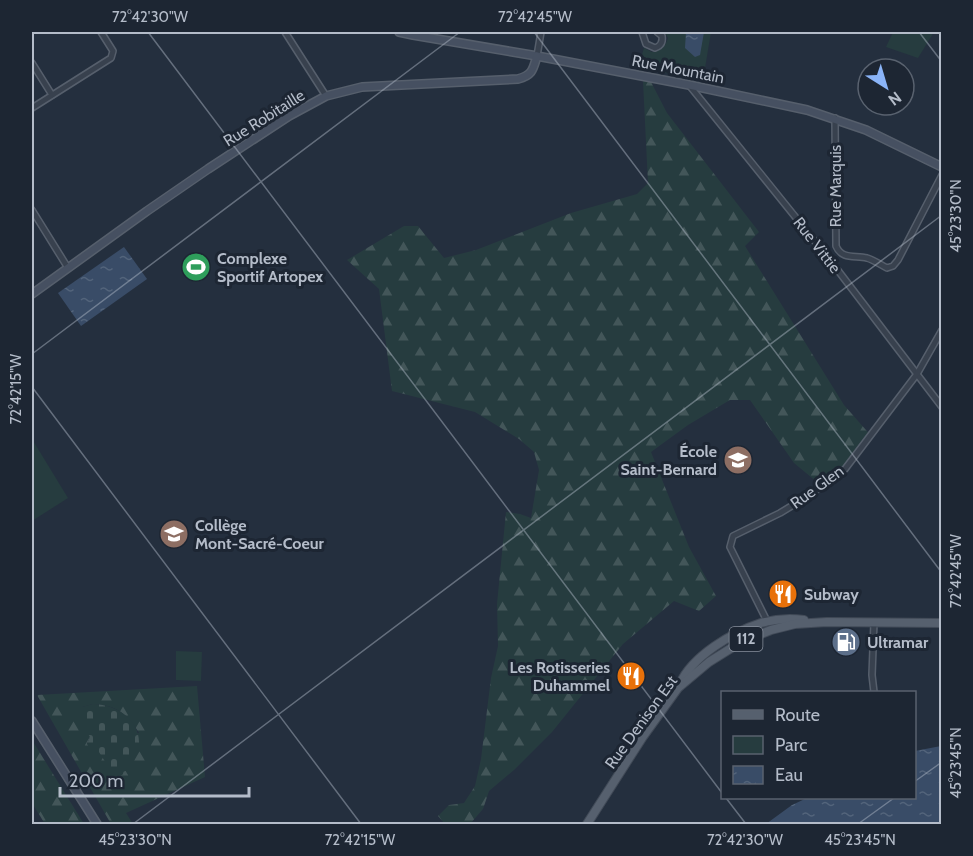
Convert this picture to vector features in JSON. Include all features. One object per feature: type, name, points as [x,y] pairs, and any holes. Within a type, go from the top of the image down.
[{"type":"main road","points":[[678,688],[687,672],[702,657],[740,631],[767,621],[790,618],[827,622]]},
{"type":"main road","name":"Rue Denison Est","points":[[587,825],[642,738],[678,688],[709,662],[741,642],[771,630],[795,624],[942,623]]},
{"type":"street","points":[[32,108],[111,58],[113,51],[101,32]]},
{"type":"street","points":[[285,32],[326,96]]},
{"type":"street","name":"Rue Mountain","points":[[399,32],[689,85],[807,110],[866,130],[942,167]]},
{"type":"street","points":[[537,56],[541,32]]},
{"type":"street","points":[[642,32],[646,44],[655,48],[663,40],[657,32]]},
{"type":"street","name":"Rue Robitaille","points":[[32,294],[208,170],[289,116],[326,96],[362,87],[518,79],[527,77],[532,71],[537,56]]},
{"type":"street","points":[[32,63],[52,94]]},
{"type":"street","name":"Rue Vittie","points":[[689,85],[830,260],[942,407]]},
{"type":"street","name":"Rue Marquis","points":[[835,118],[836,246],[838,253],[868,259],[886,268],[893,266],[898,261],[942,175]]},
{"type":"street","points":[[32,210],[68,268]]},
{"type":"street","name":"Rue Glen","points":[[771,630],[730,547],[733,536],[780,513],[845,469],[917,374],[942,330]]},
{"type":"street","points":[[874,622],[872,675],[874,691]]},
{"type":"street","points":[[32,721],[97,825]]},
{"type":"green space","points":[[665,32],[711,32],[703,80],[638,68],[644,48],[652,52],[664,46],[668,38]]},
{"type":"green space","points":[[893,32],[934,32],[918,58],[886,47]]},
{"type":"green space","points":[[643,81],[651,82],[667,113],[759,232],[745,246],[844,405],[873,438],[823,487],[794,463],[750,400],[730,400],[688,425],[651,452],[689,547],[716,596],[699,611],[674,601],[623,644],[552,732],[489,791],[483,809],[470,824],[445,824],[438,816],[449,805],[464,803],[475,786],[481,759],[491,678],[498,646],[497,604],[506,512],[531,518],[539,470],[534,452],[519,439],[475,412],[392,391],[379,289],[347,260],[404,226],[418,226],[444,258],[476,250],[571,213],[637,194],[648,183]]},
{"type":"green space","points":[[32,439],[68,498],[32,521]]},
{"type":"green space","points":[[176,651],[202,652],[201,681],[176,680]]},
{"type":"green space","points":[[197,686],[205,777],[126,813],[133,824],[111,824],[37,695]],"holes":[[[93,704],[108,706],[120,712],[139,733],[87,744],[90,737],[82,707]]]},
{"type":"green space","points":[[93,704],[118,710],[134,725],[138,735],[139,746],[135,758],[126,771],[116,779],[99,752],[92,753],[87,744],[90,737],[74,711]]},
{"type":"green space","points":[[32,740],[84,824],[45,824],[32,803]]},
{"type":"water","points":[[686,32],[704,32],[700,55],[695,57],[685,48]]},
{"type":"water","points":[[124,247],[147,279],[81,326],[58,293]]},
{"type":"water","points":[[941,746],[941,824],[766,824],[792,805],[805,799],[916,799],[916,751]]},
{"type":"place","name":"Complexe Sportif Artopex","points":[[196,267]]},
{"type":"place","name":"École Saint-Bernard","points":[[738,460]]},
{"type":"place","name":"Collège Mont-Sacré-Coeur","points":[[174,534]]},
{"type":"place","name":"Subway","points":[[783,594]]},
{"type":"place","name":"Ultramar","points":[[846,642]]},
{"type":"place","name":"Les Rotisseries Duhammel","points":[[631,676]]}]
